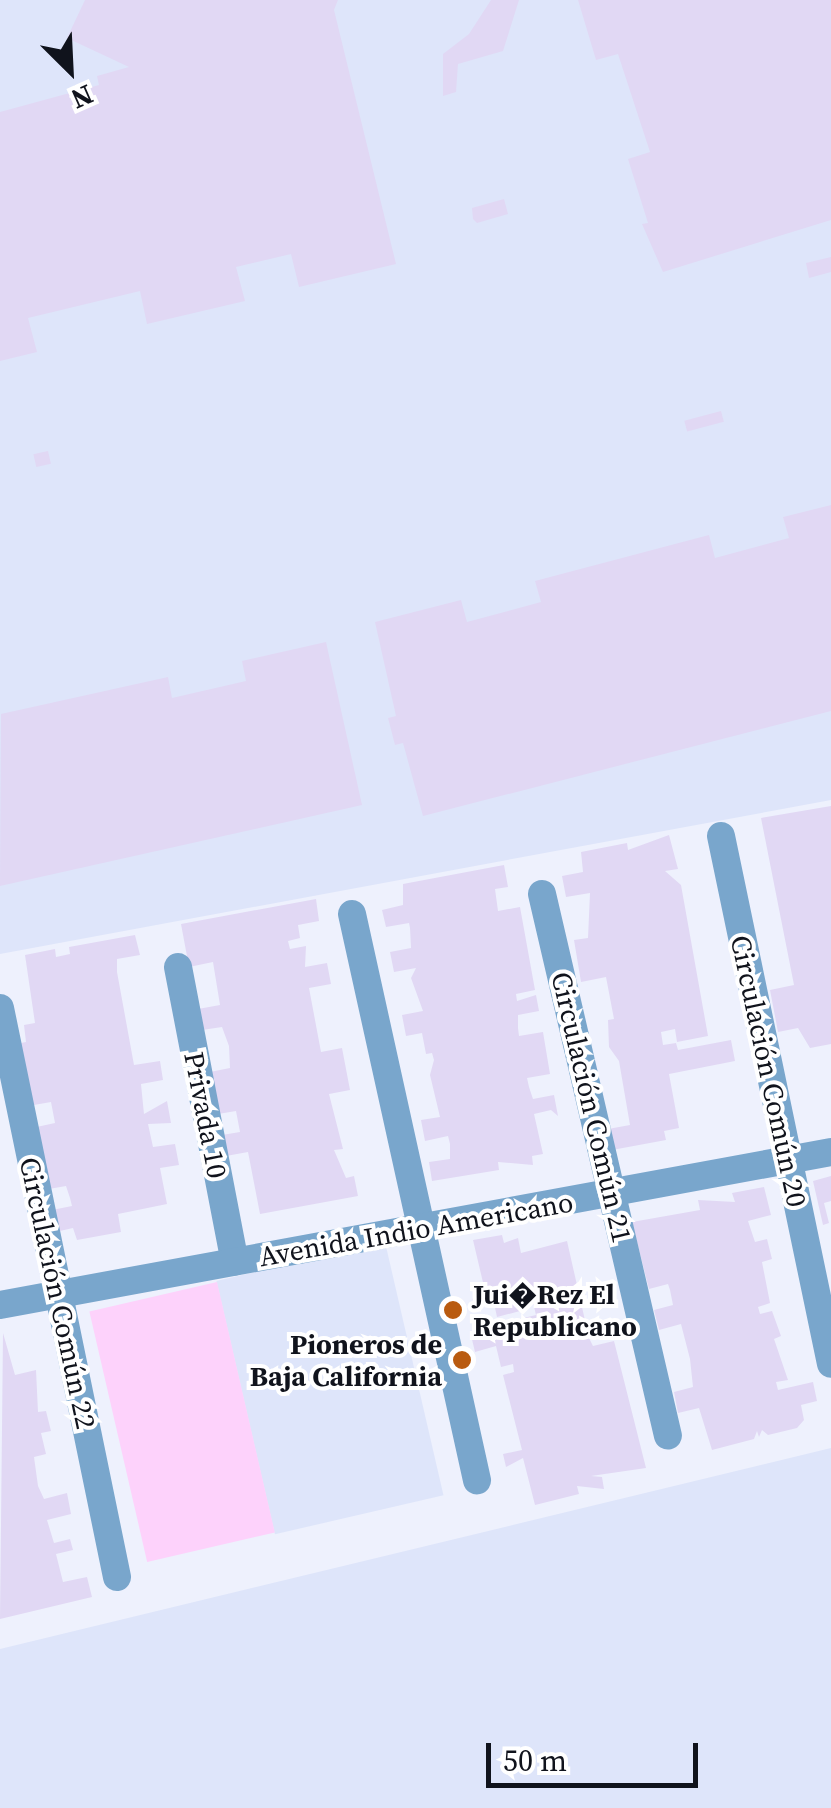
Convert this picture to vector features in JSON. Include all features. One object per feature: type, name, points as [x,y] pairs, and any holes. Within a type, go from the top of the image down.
[{"type":"street","name":"Circulación Común 20","points":[[720,836],[831,1364]]},
{"type":"street","name":"Circulación Común 21","points":[[542,894],[668,1436]]},
{"type":"street","points":[[352,914],[477,1480]]},
{"type":"street","name":"Privada 10","points":[[178,967],[235,1262]]},
{"type":"street","name":"Circulación Común 22","points":[[0,1008],[117,1577]]},
{"type":"street","name":"Avenida Indio Americano","points":[[0,1305],[831,1152]]},
{"type":"shaded area","points":[[0,0],[831,0],[831,800],[0,954]]},
{"type":"shaded area","points":[[385,1242],[443,1495],[275,1534],[216,1281]]},
{"type":"shaded area","points":[[217,1282],[275,1532],[147,1562],[89,1311]]},
{"type":"shaded area","points":[[831,1448],[831,1808],[0,1808],[0,1649]]},
{"type":"building","points":[[85,0],[338,0],[334,10],[396,264],[299,287],[291,254],[236,267],[245,301],[147,324],[140,291],[28,318],[37,352],[0,361],[0,112],[99,85],[97,76],[129,67],[67,38]]},
{"type":"building","points":[[491,0],[519,0],[503,51],[458,64],[456,92],[443,96],[443,54],[469,34]]},
{"type":"building","points":[[578,0],[831,0],[831,220],[663,272],[642,224],[648,223],[628,159],[650,152],[618,54],[596,60]]},
{"type":"building","points":[[504,199],[508,214],[477,223],[473,219],[472,208]]},
{"type":"building","points":[[831,257],[831,272],[809,278],[806,263]]},
{"type":"building","points":[[721,411],[724,422],[687,431],[684,421]]},
{"type":"building","points":[[48,451],[51,464],[36,467],[33,454]]},
{"type":"building","points":[[831,505],[831,711],[423,816],[403,743],[395,745],[388,718],[396,716],[375,622],[461,600],[467,622],[541,602],[535,581],[709,535],[715,558],[789,538],[783,517]]},
{"type":"building","points":[[326,642],[362,805],[0,886],[1,714],[168,677],[172,698],[246,681],[242,661]]},
{"type":"building","points":[[831,806],[831,1044],[810,1048],[798,1028],[778,1032],[770,990],[794,985],[761,818]]},
{"type":"building","points":[[669,835],[678,869],[665,871],[681,885],[708,1036],[677,1042],[675,1029],[661,1032],[663,1045],[676,1043],[678,1050],[731,1040],[735,1061],[669,1074],[679,1128],[664,1131],[666,1140],[612,1150],[608,1129],[630,1125],[619,1061],[609,1047],[608,1020],[614,1019],[606,977],[581,982],[574,940],[588,938],[590,893],[566,897],[562,876],[583,872],[581,852],[627,843],[628,850]]},
{"type":"building","points":[[504,865],[508,887],[495,889],[498,911],[520,907],[535,990],[516,994],[517,1001],[536,995],[539,1011],[518,1015],[519,1036],[543,1032],[550,1074],[527,1078],[533,1099],[554,1095],[558,1116],[551,1110],[534,1114],[543,1154],[532,1156],[533,1165],[498,1162],[499,1170],[432,1181],[429,1162],[450,1159],[450,1144],[448,1136],[425,1141],[421,1120],[440,1117],[430,1075],[434,1060],[432,1053],[426,1054],[422,1033],[406,1036],[402,1015],[423,1011],[411,978],[416,968],[394,972],[390,952],[411,948],[410,928],[409,923],[386,927],[382,910],[403,905],[403,884]]},
{"type":"building","points":[[316,899],[319,921],[298,925],[300,938],[288,941],[290,949],[306,946],[305,967],[327,963],[331,984],[309,988],[321,1052],[342,1048],[350,1090],[329,1094],[343,1149],[334,1150],[346,1178],[354,1176],[358,1196],[260,1214],[248,1152],[226,1156],[222,1135],[240,1132],[236,1111],[218,1114],[210,1072],[230,1068],[229,1046],[222,1027],[202,1030],[198,1009],[220,1005],[213,962],[189,967],[181,924]]},
{"type":"building","points":[[135,935],[140,955],[117,959],[134,1065],[160,1061],[163,1080],[141,1084],[144,1114],[167,1101],[171,1123],[148,1124],[153,1147],[175,1144],[179,1165],[160,1168],[167,1204],[118,1214],[121,1232],[77,1240],[73,1228],[51,1233],[47,1211],[72,1206],[66,1186],[43,1190],[32,1128],[55,1123],[51,1102],[28,1106],[16,1044],[26,1042],[24,1025],[35,1023],[25,955],[55,949],[56,957],[70,954],[69,947]]},
{"type":"building","points":[[831,1176],[831,1201],[824,1203],[829,1223],[823,1225],[813,1181]]},
{"type":"building","points":[[764,1187],[771,1215],[748,1221],[755,1242],[767,1239],[772,1259],[762,1262],[770,1303],[758,1307],[760,1314],[772,1311],[781,1336],[774,1339],[788,1380],[776,1382],[778,1390],[813,1382],[817,1401],[801,1405],[804,1420],[797,1428],[768,1435],[762,1430],[759,1437],[757,1431],[754,1439],[712,1450],[699,1408],[678,1413],[674,1392],[693,1387],[690,1359],[681,1324],[659,1330],[654,1310],[673,1305],[670,1290],[668,1284],[649,1289],[632,1222],[700,1210],[698,1200],[735,1202],[732,1193]]},
{"type":"building","points":[[502,1235],[504,1243],[518,1238],[521,1253],[567,1241],[589,1338],[593,1346],[614,1341],[646,1468],[591,1476],[602,1477],[604,1489],[577,1486],[579,1494],[535,1505],[523,1458],[506,1467],[503,1454],[522,1450],[503,1375],[514,1372],[513,1364],[501,1367],[496,1346],[475,1352],[470,1331],[536,1315],[531,1294],[517,1298],[520,1311],[497,1317],[494,1303],[475,1305],[472,1299],[485,1291],[473,1240]]},
{"type":"building","points":[[3,1333],[15,1375],[36,1370],[38,1412],[46,1411],[51,1431],[41,1433],[46,1454],[34,1457],[38,1486],[44,1499],[67,1493],[71,1514],[47,1520],[54,1543],[70,1539],[73,1550],[56,1554],[63,1582],[87,1577],[92,1597],[0,1619]]},
{"type":"place","name":"Jui�Rez El Republicano","points":[[453,1310]]},
{"type":"place","name":"Pioneros de Baja California","points":[[462,1360]]}]
